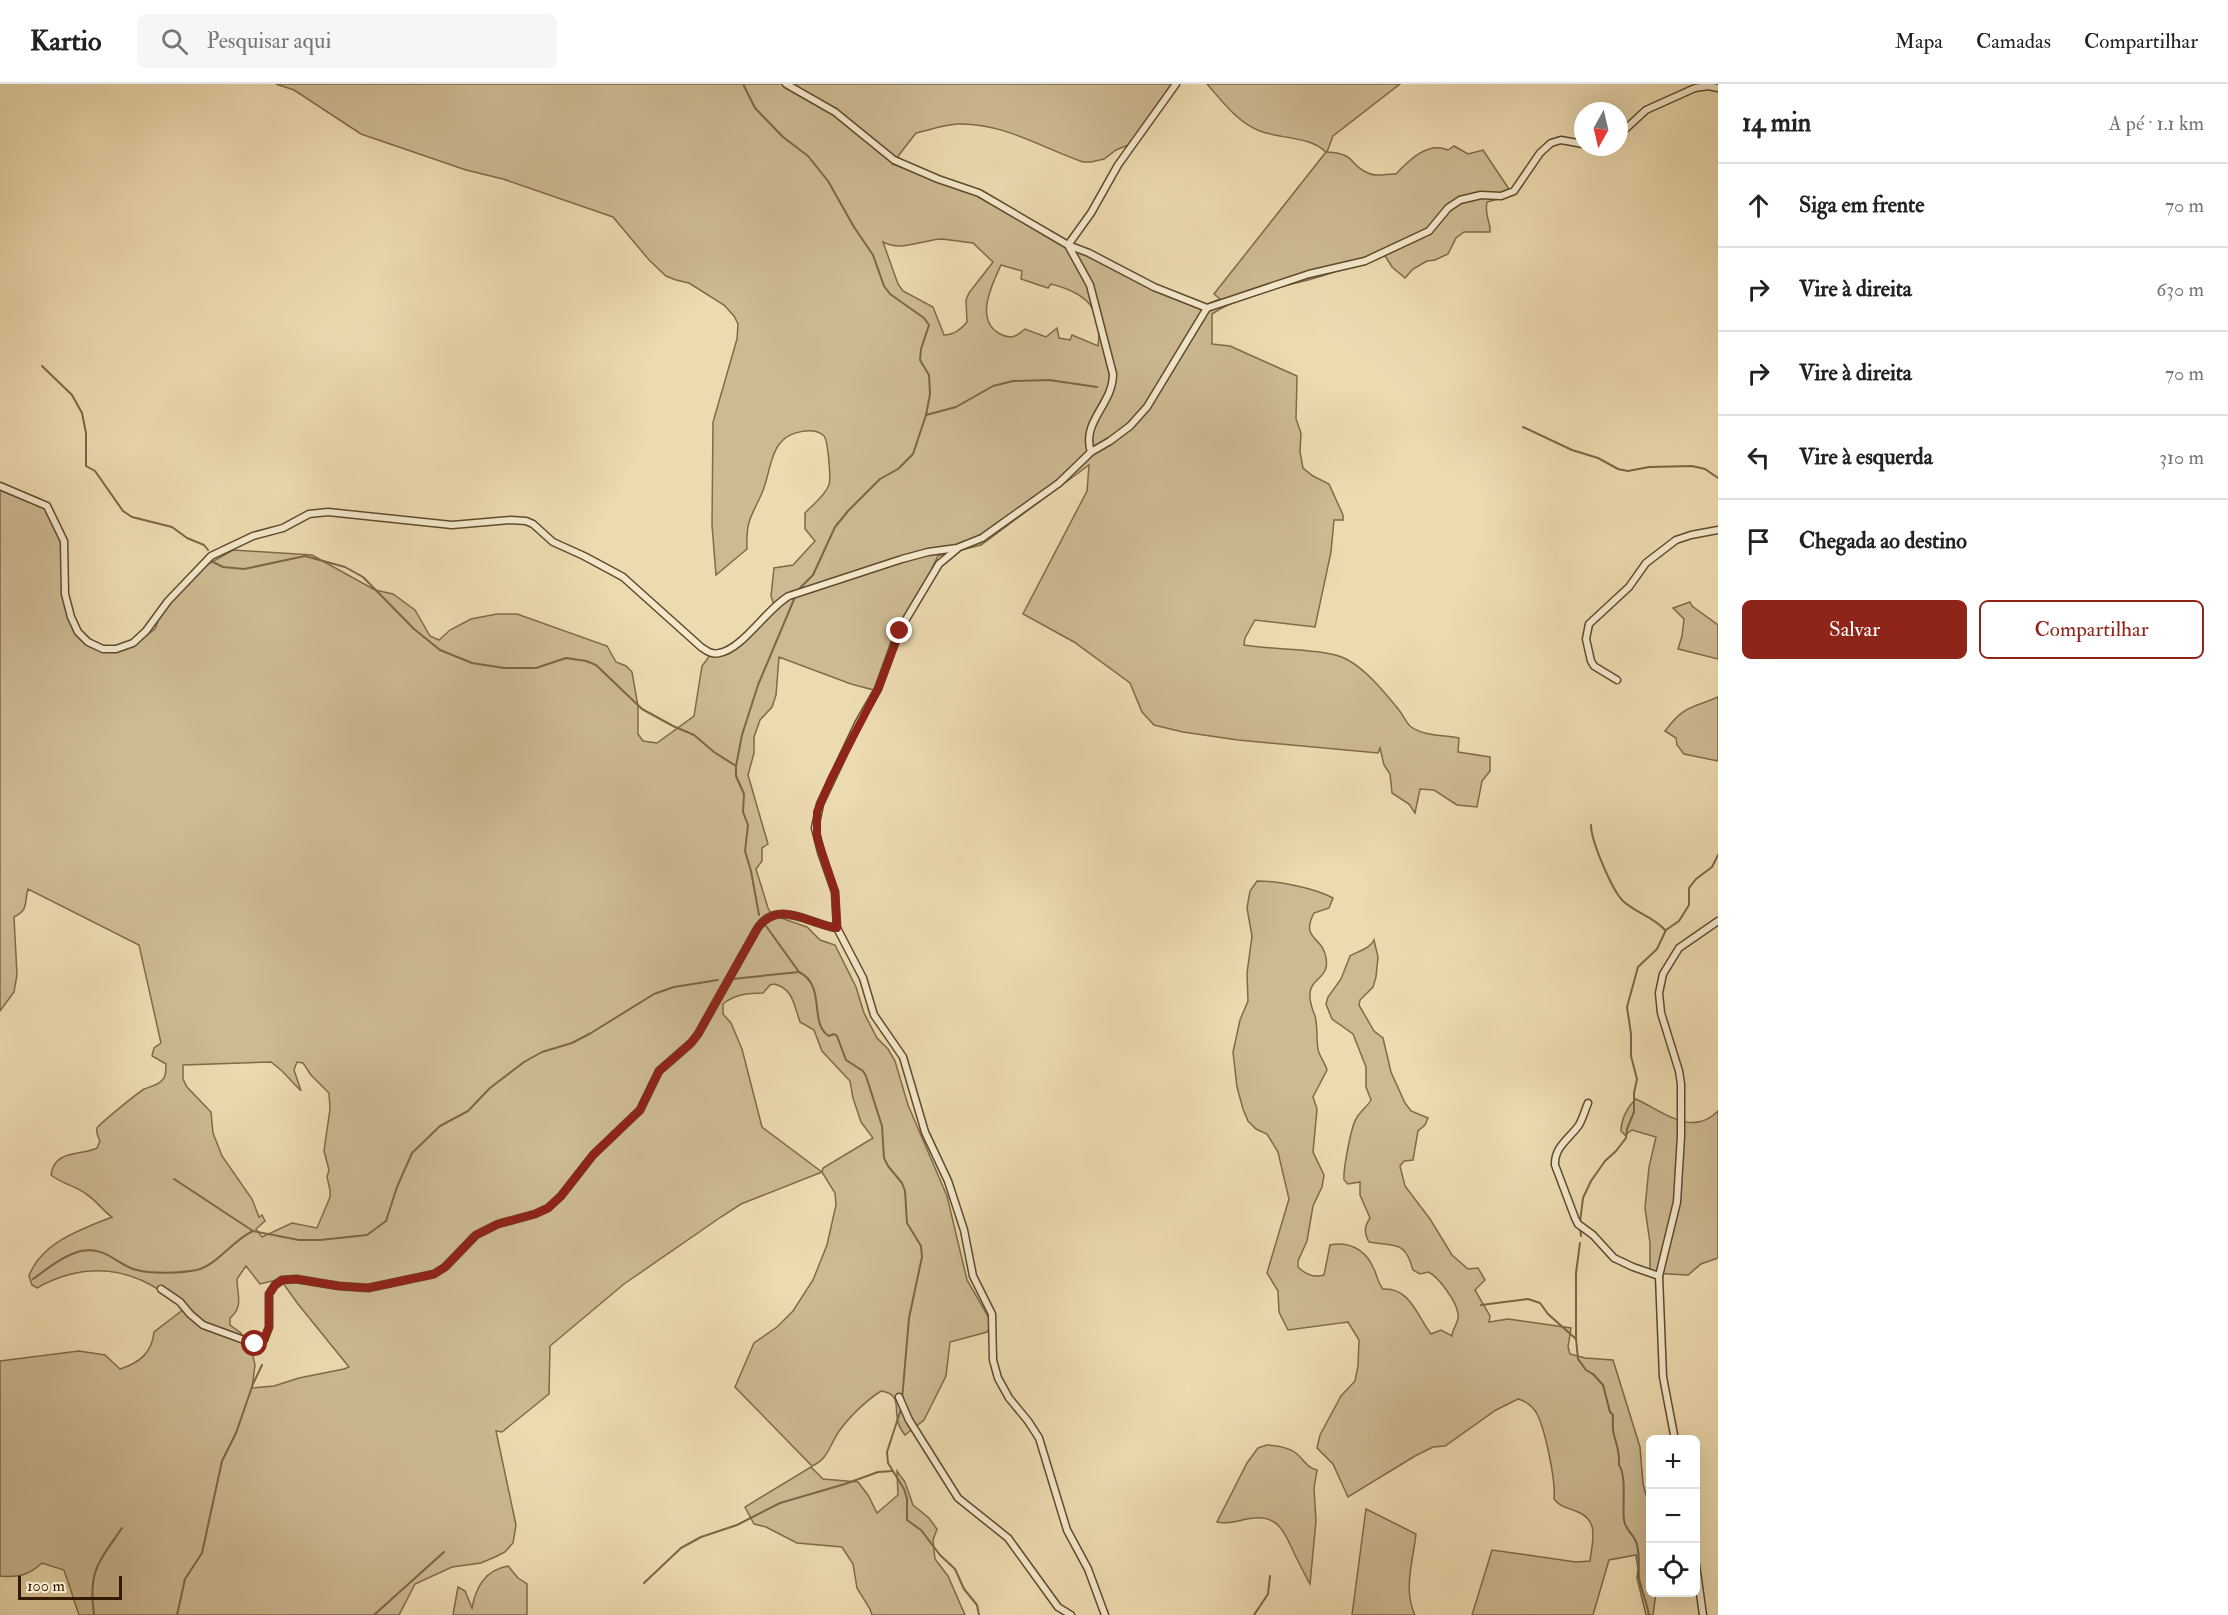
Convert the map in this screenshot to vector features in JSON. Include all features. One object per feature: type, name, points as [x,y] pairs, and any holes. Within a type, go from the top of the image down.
[{"type":"street","points":[[786,84],[836,112],[894,160],[986,196],[1068,245],[1089,252],[1154,287],[1208,308]]},
{"type":"street","points":[[1068,245],[1096,205],[1118,165],[1176,84]]},
{"type":"street","points":[[1628,127],[1646,110],[1695,88],[1708,86],[1718,88]]},
{"type":"street","points":[[0,486],[47,506],[64,541],[65,594],[70,617],[78,632],[88,642],[103,649],[116,650],[133,643],[146,631],[181,586],[211,556],[253,536],[283,528],[309,514],[328,512],[452,525],[511,520],[526,521],[533,524],[553,542],[613,570],[701,647],[715,654],[724,652],[736,643],[778,603],[789,596],[902,559],[957,548],[982,538],[999,527],[1071,473],[1092,452],[1130,426],[1147,407],[1208,308],[1309,274],[1365,261],[1430,231],[1448,208],[1460,200],[1477,196],[1501,196],[1514,191],[1540,153],[1551,143],[1562,140],[1574,142]]},
{"type":"street","points":[[1068,245],[1090,285],[1113,374],[1106,401],[1090,429],[1088,438],[1092,452]]},
{"type":"street","points":[[1617,680],[1594,666],[1591,661],[1586,639],[1589,624],[1629,587],[1646,562],[1672,543],[1680,538],[1718,530]]},
{"type":"street","points":[[957,548],[939,564],[905,621],[878,689],[831,779],[817,812],[817,837],[835,892],[837,928],[863,978],[874,1016],[903,1057],[925,1132],[948,1181],[957,1207],[964,1230],[972,1276],[992,1314],[993,1360],[998,1378],[1009,1398],[1039,1438],[1067,1530],[1088,1569],[1105,1615]]},
{"type":"street","points":[[161,1290],[180,1302],[203,1325],[255,1344],[264,1340],[269,1327],[269,1294],[282,1280],[296,1279],[368,1288],[434,1274],[445,1267],[476,1235],[498,1224],[535,1214],[548,1208],[561,1196],[593,1155],[640,1110],[659,1071],[698,1034],[757,929],[767,917],[780,913],[793,915],[837,928]]},
{"type":"street","points":[[1674,1435],[1663,1377],[1659,1276],[1677,1202],[1681,1125],[1679,1071],[1661,1013],[1660,985],[1666,968],[1679,948],[1718,921]]},
{"type":"street","points":[[1588,1103],[1578,1126],[1560,1147],[1555,1158],[1555,1165],[1575,1218],[1578,1224],[1593,1235],[1614,1258],[1633,1268],[1659,1276]]},
{"type":"street","points":[[899,1397],[909,1420],[958,1498],[1001,1531],[1058,1607],[1071,1615]]},
{"type":"street","points":[[1700,1596],[1703,1615]]},
{"type":"shaded area","points":[[276,84],[1178,84],[1133,143],[1116,150],[1104,159],[1083,162],[1006,131],[974,124],[957,124],[916,133],[892,164],[996,203],[1045,236],[1161,292],[1205,305],[1220,299],[1214,294],[1326,152],[1311,143],[1268,134],[1245,123],[1207,84],[1400,84],[1333,136],[1327,152],[1344,155],[1361,170],[1378,175],[1396,174],[1419,153],[1433,148],[1448,150],[1454,146],[1468,154],[1483,150],[1513,195],[1487,202],[1486,211],[1490,232],[1464,232],[1456,238],[1448,254],[1427,261],[1413,269],[1405,278],[1392,267],[1384,254],[1330,274],[1265,291],[1237,301],[1212,314],[1212,344],[1230,346],[1297,376],[1296,419],[1301,433],[1300,452],[1303,468],[1329,484],[1343,515],[1343,520],[1334,520],[1331,552],[1315,627],[1255,620],[1245,638],[1244,645],[1312,651],[1337,655],[1346,659],[1375,682],[1410,726],[1427,733],[1459,738],[1458,752],[1490,757],[1490,771],[1482,781],[1477,807],[1457,805],[1434,790],[1420,789],[1415,813],[1409,804],[1392,793],[1390,774],[1384,765],[1380,748],[1378,753],[1238,740],[1154,725],[1142,712],[1130,683],[1074,642],[1023,614],[1087,491],[1089,465],[981,545],[938,556],[874,690],[851,684],[779,657],[776,695],[772,707],[760,720],[754,737],[754,753],[748,775],[768,844],[762,848],[762,861],[756,869],[768,908],[772,915],[807,927],[820,940],[835,945],[856,987],[864,1013],[877,1038],[888,1049],[895,1061],[908,1105],[947,1196],[967,1280],[989,1318],[987,1332],[950,1342],[946,1376],[924,1420],[905,1435],[898,1424],[895,1398],[881,1391],[849,1419],[826,1455],[812,1466],[735,1387],[754,1343],[777,1327],[793,1311],[813,1280],[827,1245],[836,1205],[835,1193],[822,1172],[741,1204],[624,1284],[550,1346],[549,1394],[502,1432],[496,1431],[516,1525],[513,1543],[505,1552],[481,1563],[452,1567],[415,1584],[399,1615],[79,1615],[64,1570],[42,1563],[23,1575],[0,1576],[0,1361],[79,1351],[105,1355],[120,1369],[139,1360],[151,1346],[154,1332],[184,1309],[150,1285],[114,1272],[77,1273],[37,1288],[32,1285],[29,1276],[35,1264],[52,1246],[75,1232],[112,1217],[82,1191],[51,1175],[53,1167],[63,1157],[97,1148],[100,1141],[97,1128],[141,1091],[158,1084],[164,1078],[166,1064],[152,1056],[154,1048],[161,1043],[139,945],[28,889],[24,909],[14,917],[17,975],[14,992],[0,1011],[0,487],[38,498],[51,506],[59,528],[66,563],[68,597],[78,628],[95,649],[130,647],[155,629],[164,605],[196,571],[233,550],[312,555],[375,590],[393,594],[415,610],[430,636],[439,640],[450,630],[471,619],[497,614],[517,614],[607,646],[616,662],[626,666],[632,672],[638,706],[638,734],[643,741],[657,743],[694,716],[702,666],[710,655],[738,643],[774,605],[771,596],[774,568],[793,565],[815,541],[805,529],[805,513],[824,493],[830,481],[828,452],[824,436],[808,431],[796,433],[782,441],[775,452],[764,487],[750,519],[747,549],[716,575],[712,525],[713,422],[737,339],[738,324],[734,316],[724,305],[689,283],[666,276],[649,260],[613,217],[361,134],[294,90]],"holes":[[[934,240],[973,243],[993,262],[969,293],[966,300],[967,322],[957,331],[947,335],[944,335],[933,307],[903,291],[898,284],[883,242],[904,246]],[[1001,265],[1022,271],[1021,279],[1048,288],[1051,284],[1074,292],[1090,304],[1095,312],[1099,333],[1098,346],[1072,335],[1070,340],[1059,338],[1057,328],[1046,337],[1025,329],[1014,336],[1007,337],[1000,334],[992,328],[988,320],[987,301]],[[774,984],[789,993],[800,1022],[814,1030],[822,1051],[850,1081],[861,1122],[873,1138],[823,1168],[822,1172],[762,1127],[742,1049],[731,1023],[723,1014],[723,1004],[737,996],[763,993]],[[271,1062],[301,1091],[294,1070],[297,1062],[303,1063],[311,1075],[329,1093],[330,1109],[324,1151],[329,1170],[327,1177],[330,1197],[317,1228],[292,1223],[262,1237],[256,1229],[265,1221],[262,1215],[259,1217],[252,1199],[222,1156],[213,1133],[211,1112],[187,1087],[183,1079],[183,1065]],[[246,1266],[260,1284],[280,1279],[349,1367],[274,1386],[252,1388],[255,1365],[252,1352],[249,1351],[241,1333],[230,1325],[230,1318],[237,1309],[239,1300],[237,1279]]]},
{"type":"shaded area","points":[[1690,602],[1692,606],[1718,625],[1718,659],[1678,649],[1684,619],[1673,608]]},
{"type":"shaded area","points":[[1718,697],[1718,761],[1684,754],[1677,745],[1676,738],[1665,731],[1683,712]]},
{"type":"shaded area","points":[[1257,881],[1275,882],[1316,891],[1333,898],[1329,908],[1314,913],[1310,922],[1311,933],[1324,951],[1327,965],[1323,974],[1313,984],[1310,996],[1316,1020],[1317,1045],[1327,1070],[1313,1097],[1317,1109],[1313,1152],[1324,1175],[1322,1187],[1313,1206],[1307,1241],[1298,1261],[1298,1267],[1310,1275],[1324,1275],[1330,1245],[1349,1245],[1361,1251],[1370,1261],[1383,1289],[1400,1293],[1412,1304],[1431,1334],[1441,1330],[1452,1336],[1458,1314],[1446,1290],[1432,1274],[1428,1272],[1420,1274],[1413,1270],[1403,1249],[1393,1245],[1369,1242],[1365,1230],[1370,1218],[1360,1195],[1360,1182],[1348,1184],[1344,1180],[1354,1124],[1371,1100],[1366,1087],[1366,1067],[1353,1034],[1332,1019],[1326,1004],[1328,997],[1341,979],[1350,956],[1367,948],[1374,940],[1378,957],[1376,977],[1373,987],[1360,1000],[1359,1005],[1374,1031],[1383,1038],[1391,1072],[1405,1103],[1411,1111],[1428,1118],[1425,1125],[1418,1131],[1413,1160],[1404,1161],[1400,1166],[1405,1186],[1430,1219],[1452,1255],[1468,1269],[1478,1268],[1485,1280],[1475,1290],[1490,1316],[1489,1322],[1508,1319],[1571,1328],[1568,1347],[1570,1354],[1585,1358],[1613,1360],[1640,1447],[1646,1494],[1646,1597],[1655,1597],[1653,1615],[1646,1615],[1637,1578],[1636,1555],[1609,1560],[1593,1615],[1472,1615],[1492,1550],[1576,1562],[1590,1561],[1592,1526],[1585,1516],[1562,1506],[1554,1499],[1552,1468],[1543,1430],[1536,1412],[1523,1401],[1518,1399],[1496,1410],[1445,1446],[1433,1447],[1415,1456],[1348,1497],[1333,1464],[1317,1448],[1320,1435],[1341,1396],[1355,1381],[1359,1340],[1348,1322],[1288,1330],[1279,1312],[1278,1291],[1267,1273],[1289,1199],[1278,1152],[1267,1134],[1256,1129],[1248,1121],[1237,1087],[1233,1052],[1240,1020],[1248,1001],[1247,973],[1252,936],[1247,908],[1250,891]]},
{"type":"shaded area","points":[[1636,1099],[1677,1120],[1687,1122],[1708,1119],[1718,1111],[1718,1258],[1701,1264],[1688,1275],[1650,1273],[1650,1243],[1645,1208],[1649,1167],[1656,1137],[1632,1130],[1625,1135],[1621,1131],[1626,1113]]},
{"type":"shaded area","points":[[1267,1445],[1290,1450],[1308,1466],[1317,1470],[1314,1488],[1316,1521],[1310,1584],[1285,1534],[1276,1523],[1263,1518],[1217,1522],[1247,1463],[1258,1448]]},
{"type":"shaded area","points":[[811,1467],[823,1479],[858,1482],[877,1513],[898,1495],[897,1471],[905,1482],[913,1505],[929,1518],[937,1529],[933,1540],[935,1559],[948,1576],[965,1615],[872,1615],[857,1588],[853,1564],[842,1547],[797,1543],[766,1527],[754,1524],[745,1507]]},
{"type":"shaded area","points":[[1366,1509],[1416,1534],[1409,1586],[1411,1606],[1415,1615],[1352,1615]]},
{"type":"shaded area","points":[[508,1566],[518,1578],[527,1584],[527,1615],[453,1615],[458,1587],[465,1591],[472,1608],[476,1593],[483,1581],[493,1571]]},
{"type":"waterway","points":[[743,84],[755,108],[783,137],[808,156],[828,181],[873,255],[884,286],[890,294],[924,318],[929,325],[920,360],[929,375],[930,394],[926,415],[913,454],[898,469],[880,479],[848,511],[835,527],[813,575],[798,590]]},
{"type":"waterway","points":[[42,366],[72,395],[82,413],[86,433],[86,466],[95,471],[123,511],[132,517],[172,527],[187,538],[204,545],[208,550]]},
{"type":"waterway","points":[[926,415],[956,407],[993,386],[1013,381],[1049,380],[1097,387]]},
{"type":"waterway","points":[[1523,427],[1572,450],[1598,458],[1618,469],[1628,471],[1649,467],[1692,466],[1705,469],[1718,478]]},
{"type":"waterway","points":[[213,562],[223,567],[244,569],[305,556],[345,567],[363,577],[414,629],[440,650],[472,663],[504,668],[536,668],[566,658],[586,661],[596,665],[642,709],[694,735],[714,752],[736,766]]},
{"type":"waterway","points":[[759,915],[745,851],[748,825],[743,812],[744,794],[736,776],[736,766],[742,735],[758,685],[795,597]]},
{"type":"waterway","points":[[1591,825],[1598,853],[1618,895],[1628,905],[1665,930]]},
{"type":"waterway","points":[[1580,1222],[1583,1198],[1591,1181],[1626,1138],[1634,1112],[1637,1079],[1631,1056],[1627,1007],[1638,967],[1657,949],[1666,930],[1679,921],[1689,905],[1689,888],[1696,879],[1712,867],[1718,855]]},
{"type":"waterway","points":[[766,926],[799,972],[813,986],[819,1022],[823,1030],[829,1036],[834,1034],[837,1036],[846,1060],[863,1071],[866,1076],[882,1126],[884,1158],[902,1183],[905,1191],[907,1223],[921,1246],[922,1257],[909,1318],[902,1400]]},
{"type":"waterway","points":[[732,979],[799,972]]},
{"type":"waterway","points":[[174,1179],[253,1231],[299,1240],[367,1235],[386,1221],[397,1187],[412,1153],[440,1126],[468,1111],[490,1088],[524,1062],[542,1052],[572,1043],[654,994],[674,987],[718,980]]},
{"type":"waterway","points":[[1580,1228],[1581,1236]]},
{"type":"waterway","points":[[33,1279],[68,1256],[90,1250],[98,1251],[130,1268],[143,1271],[167,1273],[197,1270],[211,1263],[253,1231]]},
{"type":"waterway","points":[[1580,1243],[1576,1273],[1578,1359],[1586,1370],[1603,1385],[1610,1412],[1613,1415],[1613,1433],[1624,1484],[1624,1520],[1637,1545],[1639,1578],[1649,1615]]},
{"type":"waterway","points":[[1481,1305],[1528,1299],[1540,1303],[1548,1314],[1576,1339]]},
{"type":"waterway","points":[[177,1615],[185,1579],[202,1553],[222,1461],[236,1433],[262,1365]]},
{"type":"waterway","points":[[902,1406],[887,1452],[888,1463],[904,1489],[907,1499],[907,1520],[921,1530],[940,1555],[955,1569],[964,1589],[977,1605],[979,1615]]},
{"type":"waterway","points":[[644,1583],[681,1548],[701,1537],[737,1525],[780,1503],[878,1472],[893,1471]]},
{"type":"waterway","points":[[94,1615],[92,1600],[94,1577],[101,1559],[122,1528]]},
{"type":"waterway","points":[[374,1615],[444,1552]]},
{"type":"waterway","points":[[1254,1615],[1268,1594],[1270,1576]]},
{"type":"route","points":[[255,1344],[264,1340],[269,1327],[270,1310],[267,1299],[275,1285],[282,1280],[296,1279],[368,1288],[434,1274],[445,1267],[476,1235],[498,1224],[548,1208],[572,1184],[593,1155],[640,1110],[659,1071],[698,1034],[757,929],[767,917],[780,913],[793,915],[837,928],[835,892],[821,852],[815,821],[831,779],[882,681],[900,631]]}]
